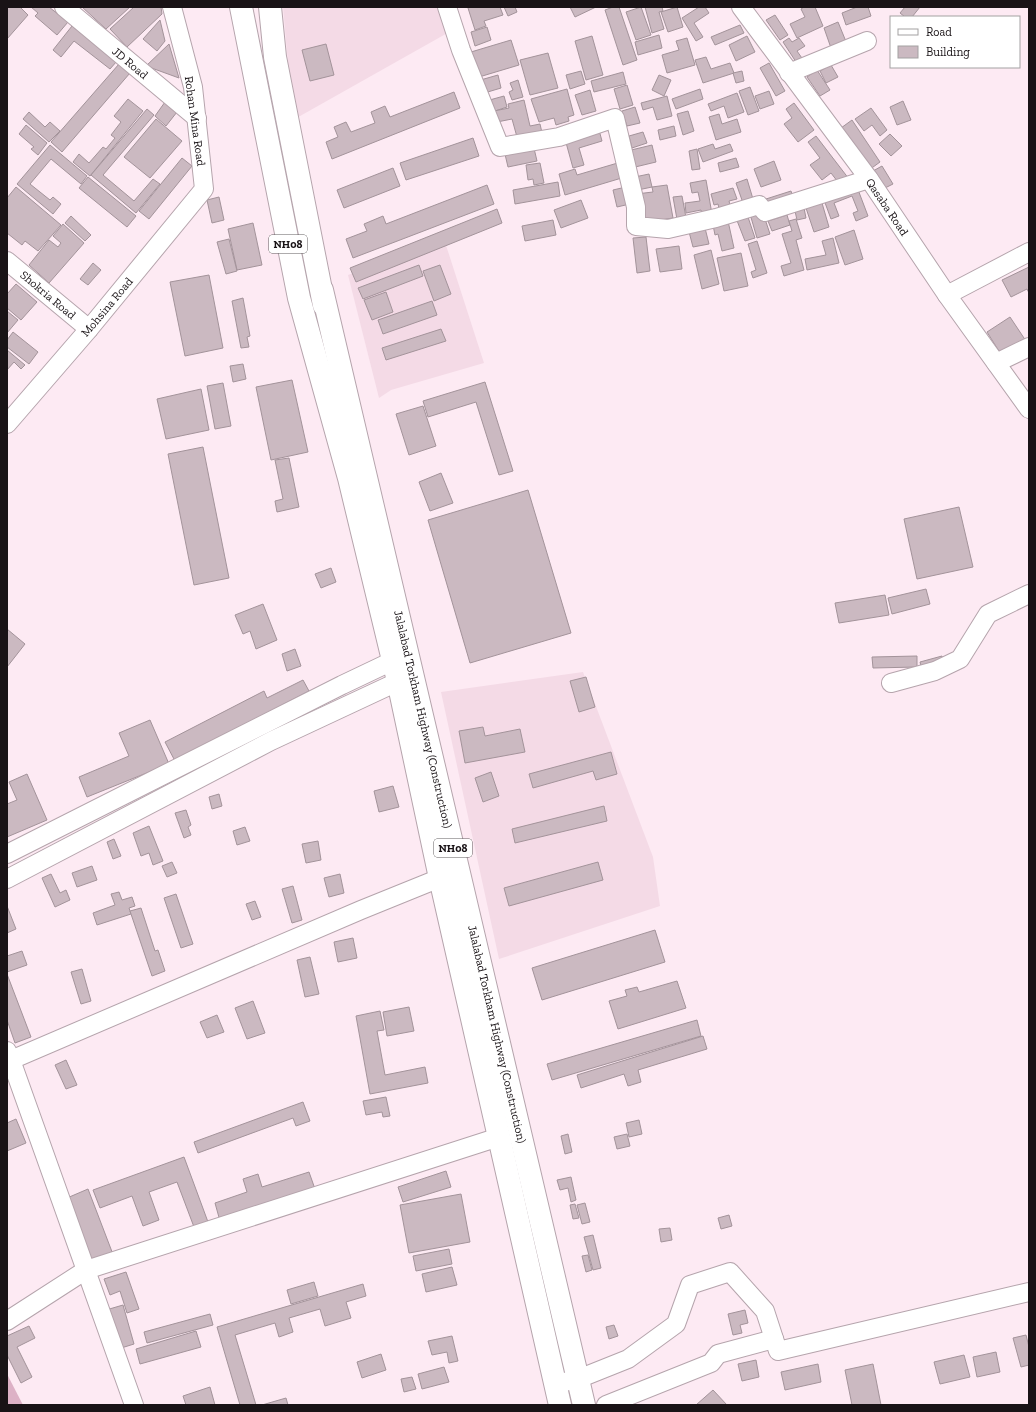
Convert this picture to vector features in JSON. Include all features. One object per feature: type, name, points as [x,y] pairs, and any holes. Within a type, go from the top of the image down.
[{"type":"highway","name":"NH08","points":[[241,7],[299,298],[403,667],[440,878],[560,1405]]},
{"type":"highway","name":"NH08","points":[[270,7],[275,57],[322,290],[349,478]]},
{"type":"highway","name":"Jalalabad Torkham Highway (Construction)","points":[[322,290],[403,667],[549,1255],[584,1405]]},
{"type":"highway","points":[[527,1260],[549,1255]]},
{"type":"street","name":"JD Road","points":[[64,7],[196,118]]},
{"type":"street","name":"Rohan Mina Road","points":[[172,7],[193,87],[204,189]]},
{"type":"street","points":[[447,7],[461,50],[500,147],[559,136],[615,118],[636,207],[636,229],[668,228],[716,218],[759,205],[765,212],[868,179]]},
{"type":"street","name":"Qasaba Road","points":[[741,7],[868,179],[947,295],[1029,409]]},
{"type":"street","points":[[789,72],[867,41]]},
{"type":"street","name":"Mohsina Road","points":[[7,424],[89,329],[204,189]]},
{"type":"street","points":[[947,295],[1029,252]]},
{"type":"street","name":"Shokria Road","points":[[7,261],[89,329]]},
{"type":"street","points":[[996,363],[1029,346]]},
{"type":"street","points":[[891,683],[935,672],[960,659],[988,614],[1029,594]]},
{"type":"street","points":[[7,854],[342,685],[403,667]]},
{"type":"street","points":[[7,879],[271,741],[349,704],[403,667]]},
{"type":"street","points":[[342,685],[349,704]]},
{"type":"street","points":[[134,1405],[9,1056],[440,878]]},
{"type":"street","points":[[7,1321],[86,1270],[499,1137]]},
{"type":"street","points":[[555,1384],[578,1379],[628,1359],[676,1324],[690,1285],[730,1272],[765,1311],[778,1351],[1029,1292]]},
{"type":"street","points":[[606,1405],[711,1364],[718,1354],[774,1339]]},
{"type":"shaded area","points":[[283,7],[442,7],[451,31],[293,120]]},
{"type":"shaded area","points":[[444,239],[484,363],[391,390],[379,398],[348,275]]},
{"type":"shaded area","points":[[583,672],[653,857],[660,906],[499,959],[441,692]]},
{"type":"shaded area","points":[[7,1374],[23,1405],[7,1405]]},
{"type":"building","points":[[7,7],[20,7],[28,15],[7,39]]},
{"type":"building","points":[[31,7],[49,7],[68,22],[57,35],[35,16],[38,13]]},
{"type":"building","points":[[82,7],[130,7],[106,29]]},
{"type":"building","points":[[134,7],[161,7],[162,14],[127,47],[110,29]]},
{"type":"building","points":[[500,7],[503,15],[484,21],[486,26],[475,30],[468,8]]},
{"type":"building","points":[[504,7],[515,7],[517,12],[508,16]]},
{"type":"building","points":[[570,7],[596,7],[575,17]]},
{"type":"building","points":[[613,7],[619,7],[637,60],[623,65],[605,10]]},
{"type":"building","points":[[641,7],[651,35],[636,40],[626,12]]},
{"type":"building","points":[[645,7],[662,7],[663,11],[659,12],[664,29],[652,33]]},
{"type":"building","points":[[677,7],[683,27],[668,32],[661,12]]},
{"type":"building","points":[[699,7],[705,7],[709,13],[694,23],[703,37],[696,41],[682,18]]},
{"type":"building","points":[[804,7],[815,7],[823,26],[797,38],[790,24],[805,17],[801,9]]},
{"type":"building","points":[[857,7],[868,7],[871,16],[846,25],[842,13]]},
{"type":"building","points":[[905,7],[920,7],[913,16],[904,16],[900,13]]},
{"type":"building","points":[[775,15],[788,35],[780,40],[766,20]]},
{"type":"building","points":[[160,20],[165,41],[157,51],[143,39]]},
{"type":"building","points":[[838,22],[847,44],[831,48],[824,28]]},
{"type":"building","points":[[740,25],[744,33],[715,45],[711,37]]},
{"type":"building","points":[[72,26],[117,61],[110,69],[74,41],[61,57],[53,50]]},
{"type":"building","points":[[487,27],[491,40],[475,46],[471,32]]},
{"type":"building","points":[[659,35],[662,48],[638,55],[635,42]]},
{"type":"building","points":[[592,36],[603,75],[586,80],[575,41]]},
{"type":"building","points":[[747,36],[755,52],[736,61],[729,45]]},
{"type":"building","points":[[687,38],[695,65],[667,73],[662,55],[679,50],[676,41]]},
{"type":"building","points":[[789,38],[792,42],[799,38],[805,46],[797,51],[804,61],[798,65],[783,42]]},
{"type":"building","points":[[511,40],[519,65],[479,77],[471,52]]},
{"type":"building","points":[[169,44],[179,78],[146,66]]},
{"type":"building","points":[[326,44],[334,75],[310,81],[302,50]]},
{"type":"building","points":[[548,53],[558,88],[530,95],[520,60]]},
{"type":"building","points":[[706,57],[711,69],[730,63],[734,73],[703,83],[695,60]]},
{"type":"building","points":[[769,63],[785,91],[776,96],[760,68]]},
{"type":"building","points":[[119,64],[130,73],[62,152],[51,142]]},
{"type":"building","points":[[831,65],[838,77],[826,83],[820,71]]},
{"type":"building","points":[[817,70],[830,90],[820,96],[807,77]]},
{"type":"building","points":[[581,71],[585,84],[570,89],[566,75]]},
{"type":"building","points":[[742,71],[744,81],[736,83],[733,73]]},
{"type":"building","points":[[623,72],[626,84],[594,92],[591,81]]},
{"type":"building","points":[[498,75],[501,88],[481,94],[477,81]]},
{"type":"building","points":[[659,75],[671,80],[664,96],[652,90]]},
{"type":"building","points":[[518,80],[523,97],[512,100],[509,92],[513,90],[510,83]]},
{"type":"building","points":[[627,85],[633,105],[620,109],[614,89]]},
{"type":"building","points":[[750,87],[759,111],[748,115],[739,91]]},
{"type":"building","points":[[567,89],[574,115],[568,117],[569,121],[556,125],[554,118],[539,122],[531,99]]},
{"type":"building","points":[[700,89],[703,99],[676,109],[672,99]]},
{"type":"building","points":[[590,90],[596,111],[582,115],[575,95]]},
{"type":"building","points":[[769,91],[774,104],[760,109],[755,96]]},
{"type":"building","points":[[454,92],[460,108],[332,159],[326,142],[338,137],[334,127],[346,122],[351,132],[375,123],[371,112],[385,106],[390,117]]},
{"type":"building","points":[[737,93],[744,112],[728,118],[724,106],[711,111],[708,104]]},
{"type":"building","points":[[504,96],[507,107],[489,113],[486,101]]},
{"type":"building","points":[[667,96],[672,116],[657,120],[653,107],[643,110],[641,103]]},
{"type":"building","points":[[128,99],[143,111],[90,176],[73,162],[79,154],[89,163],[103,147],[106,149],[115,138],[111,135],[121,122],[114,116]]},
{"type":"building","points":[[524,100],[530,126],[540,124],[543,137],[517,137],[512,119],[497,122],[494,111],[509,108],[508,104]]},
{"type":"building","points":[[903,101],[911,120],[897,125],[890,107]]},
{"type":"building","points":[[165,102],[177,112],[166,126],[155,116]]},
{"type":"building","points":[[794,103],[814,130],[798,142],[784,124],[792,118],[786,109]]},
{"type":"building","points":[[635,107],[640,123],[627,126],[622,111]]},
{"type":"building","points":[[871,108],[887,130],[880,136],[872,125],[864,131],[855,119]]},
{"type":"building","points":[[147,109],[154,115],[103,175],[134,201],[153,179],[160,184],[136,213],[91,175]]},
{"type":"building","points":[[688,111],[694,131],[683,135],[677,114]]},
{"type":"building","points":[[29,112],[45,127],[50,122],[60,131],[49,142],[23,119]]},
{"type":"building","points":[[719,114],[722,124],[737,119],[741,132],[716,140],[709,117]]},
{"type":"building","points":[[156,119],[182,141],[150,178],[124,157]]},
{"type":"building","points":[[852,120],[880,162],[869,170],[841,128]]},
{"type":"building","points":[[26,125],[47,143],[38,155],[31,149],[34,147],[19,134]]},
{"type":"building","points":[[674,126],[676,136],[660,140],[658,130]]},
{"type":"building","points":[[599,130],[602,141],[579,148],[584,165],[573,168],[565,139]]},
{"type":"building","points":[[643,132],[647,143],[632,148],[629,136]]},
{"type":"building","points":[[890,134],[902,146],[891,156],[879,144]]},
{"type":"building","points":[[816,136],[849,179],[841,186],[831,173],[822,180],[810,165],[820,158],[808,142]]},
{"type":"building","points":[[473,138],[479,156],[406,180],[400,163]]},
{"type":"building","points":[[533,144],[537,161],[508,167],[504,150]]},
{"type":"building","points":[[713,144],[715,149],[730,144],[733,151],[703,162],[698,149]]},
{"type":"building","points":[[50,145],[87,176],[81,184],[51,159],[30,184],[50,200],[53,197],[61,204],[53,214],[17,184]]},
{"type":"building","points":[[652,145],[656,162],[631,168],[627,151]]},
{"type":"building","points":[[697,149],[700,169],[692,170],[689,151]]},
{"type":"building","points":[[182,158],[192,166],[149,219],[139,211]]},
{"type":"building","points":[[736,158],[739,167],[720,172],[718,163]]},
{"type":"building","points":[[774,161],[781,180],[761,187],[754,169]]},
{"type":"building","points":[[621,162],[625,177],[565,195],[559,174],[575,169],[577,175]]},
{"type":"building","points":[[540,163],[544,183],[534,185],[533,179],[528,180],[526,165]]},
{"type":"building","points":[[882,166],[893,184],[883,189],[873,171]]},
{"type":"building","points":[[393,168],[400,186],[344,208],[337,190]]},
{"type":"building","points":[[649,174],[652,187],[633,191],[630,178]]},
{"type":"building","points":[[88,177],[136,216],[127,227],[79,188]]},
{"type":"building","points":[[747,179],[753,199],[743,203],[736,183]]},
{"type":"building","points":[[706,180],[712,214],[702,216],[701,210],[686,213],[685,203],[700,201],[698,192],[692,193],[690,183]]},
{"type":"building","points":[[558,182],[560,196],[515,204],[513,190]]},
{"type":"building","points":[[487,185],[494,204],[353,258],[346,239],[367,231],[364,224],[383,216],[386,224]]},
{"type":"building","points":[[667,185],[673,218],[641,223],[636,194],[653,192],[652,187]]},
{"type":"building","points":[[630,186],[634,203],[617,207],[613,190]]},
{"type":"building","points":[[16,187],[61,225],[38,251],[25,241],[22,245],[7,233],[7,198]]},
{"type":"building","points":[[857,187],[868,216],[856,221],[853,213],[858,211],[852,196],[834,203],[839,216],[831,219],[824,200]]},
{"type":"building","points":[[733,188],[737,199],[729,201],[731,209],[720,213],[718,204],[714,205],[711,194]]},
{"type":"building","points":[[791,191],[794,201],[769,209],[766,199]]},
{"type":"building","points":[[682,196],[687,223],[678,225],[673,197]]},
{"type":"building","points":[[219,197],[224,220],[212,223],[207,200]]},
{"type":"building","points":[[581,200],[588,218],[561,228],[554,210]]},
{"type":"building","points":[[822,203],[829,227],[814,232],[806,208]]},
{"type":"building","points":[[804,208],[806,218],[797,220],[795,211]]},
{"type":"building","points":[[497,209],[502,223],[356,282],[350,268]]},
{"type":"building","points":[[762,210],[770,234],[757,238],[750,214]]},
{"type":"building","points":[[747,214],[755,238],[745,241],[736,218]]},
{"type":"building","points":[[787,215],[790,225],[772,231],[768,221]]},
{"type":"building","points":[[71,216],[91,235],[85,241],[65,223]]},
{"type":"building","points":[[796,219],[802,238],[796,240],[804,270],[784,276],[781,266],[791,263],[782,234],[792,231],[789,221]]},
{"type":"building","points":[[553,220],[556,235],[525,241],[522,226]]},
{"type":"building","points":[[728,221],[734,248],[722,251],[718,234],[715,235],[713,225]]},
{"type":"building","points":[[253,223],[262,265],[237,270],[228,229]]},
{"type":"building","points":[[63,224],[84,243],[49,283],[29,265],[49,240],[58,247],[61,243],[53,236]]},
{"type":"building","points":[[704,224],[709,244],[693,247],[688,228]]},
{"type":"building","points":[[854,230],[863,259],[845,265],[835,237]]},
{"type":"building","points":[[646,237],[650,271],[637,273],[633,238]]},
{"type":"building","points":[[833,238],[839,263],[807,270],[805,259],[826,255],[822,241]]},
{"type":"building","points":[[229,239],[237,271],[226,274],[217,242]]},
{"type":"building","points":[[757,241],[767,273],[753,278],[751,272],[756,270],[748,244]]},
{"type":"building","points":[[679,246],[682,269],[660,272],[656,249]]},
{"type":"building","points":[[711,250],[719,284],[702,289],[694,255]]},
{"type":"building","points":[[741,253],[748,286],[724,291],[717,258]]},
{"type":"building","points":[[93,263],[101,270],[88,285],[80,279]]},
{"type":"building","points":[[419,265],[423,276],[363,299],[358,288]]},
{"type":"building","points":[[440,265],[451,294],[434,301],[423,271]]},
{"type":"building","points":[[1029,267],[1029,293],[1027,289],[1011,297],[1002,280]]},
{"type":"building","points":[[209,275],[223,348],[185,356],[170,282]]},
{"type":"building","points":[[16,284],[37,302],[21,320],[7,308],[7,294]]},
{"type":"building","points":[[386,292],[393,312],[372,320],[364,300]]},
{"type":"building","points":[[243,298],[250,336],[247,337],[249,347],[241,348],[232,301]]},
{"type":"building","points":[[432,301],[437,315],[383,334],[378,320]]},
{"type":"building","points":[[7,311],[18,320],[7,333]]},
{"type":"building","points":[[1010,317],[1026,341],[1002,356],[987,332]]},
{"type":"building","points":[[441,329],[446,341],[386,360],[382,348]]},
{"type":"building","points":[[13,332],[38,352],[29,364],[7,347],[7,340]]},
{"type":"building","points":[[7,350],[25,365],[21,369],[14,362],[7,370]]},
{"type":"building","points":[[243,364],[246,379],[233,382],[230,366]]},
{"type":"building","points":[[292,380],[308,452],[271,460],[256,387]]},
{"type":"building","points":[[485,382],[513,471],[499,475],[476,402],[428,417],[423,401]]},
{"type":"building","points":[[223,383],[231,426],[215,429],[207,386]]},
{"type":"building","points":[[201,389],[209,430],[166,439],[157,399]]},
{"type":"building","points":[[423,406],[436,446],[409,455],[396,414]]},
{"type":"building","points":[[203,447],[229,578],[194,585],[168,454]]},
{"type":"building","points":[[289,458],[299,507],[277,512],[275,501],[283,499],[275,460]]},
{"type":"building","points":[[441,473],[453,503],[430,511],[419,482]]},
{"type":"building","points":[[528,490],[571,633],[470,663],[428,520]]},
{"type":"building","points":[[959,507],[973,567],[917,579],[904,519]]},
{"type":"building","points":[[331,568],[336,582],[321,588],[315,574]]},
{"type":"building","points":[[926,589],[930,604],[892,614],[888,598]]},
{"type":"building","points":[[885,595],[889,615],[839,623],[835,603]]},
{"type":"building","points":[[263,604],[277,640],[256,649],[250,631],[243,634],[235,615]]},
{"type":"building","points":[[7,629],[25,644],[7,667]]},
{"type":"building","points":[[295,649],[301,666],[287,671],[282,654]]},
{"type":"building","points":[[917,656],[917,667],[873,668],[872,657]]},
{"type":"building","points":[[942,656],[944,663],[922,670],[920,662]]},
{"type":"building","points":[[586,677],[595,707],[579,712],[570,681]]},
{"type":"building","points":[[303,680],[309,691],[175,761],[165,742],[264,691],[267,698]]},
{"type":"building","points":[[150,720],[169,764],[87,797],[79,777],[129,756],[119,733]]},
{"type":"building","points":[[483,727],[485,736],[520,729],[525,752],[465,763],[459,731]]},
{"type":"building","points":[[611,752],[617,774],[596,780],[593,771],[533,788],[529,774]]},
{"type":"building","points":[[491,772],[499,796],[483,802],[475,778]]},
{"type":"building","points":[[27,774],[47,820],[7,837],[7,804],[17,800],[9,782]]},
{"type":"building","points":[[393,786],[399,807],[379,812],[374,791]]},
{"type":"building","points":[[219,794],[222,806],[212,809],[209,797]]},
{"type":"building","points":[[604,806],[607,821],[515,843],[512,829]]},
{"type":"building","points":[[186,810],[191,825],[188,827],[191,835],[184,838],[175,813]]},
{"type":"building","points":[[149,826],[163,861],[153,865],[149,853],[141,856],[133,833]]},
{"type":"building","points":[[245,827],[250,841],[237,845],[233,831]]},
{"type":"building","points":[[114,839],[121,856],[113,859],[107,842]]},
{"type":"building","points":[[318,841],[321,860],[306,863],[302,844]]},
{"type":"building","points":[[172,862],[177,873],[167,877],[162,866]]},
{"type":"building","points":[[598,862],[603,880],[509,906],[504,888]]},
{"type":"building","points":[[92,866],[97,880],[77,887],[72,873]]},
{"type":"building","points":[[51,874],[60,893],[66,890],[70,900],[55,907],[42,878]]},
{"type":"building","points":[[340,874],[344,893],[329,897],[324,878]]},
{"type":"building","points":[[293,886],[302,920],[292,923],[282,889]]},
{"type":"building","points":[[119,892],[122,900],[132,897],[135,906],[129,908],[131,914],[97,925],[93,913],[115,905],[111,894]]},
{"type":"building","points":[[176,894],[193,944],[181,948],[164,898]]},
{"type":"building","points":[[255,901],[261,917],[252,920],[246,904]]},
{"type":"building","points":[[7,906],[16,929],[7,933]]},
{"type":"building","points":[[141,908],[155,951],[158,950],[165,971],[152,976],[130,911]]},
{"type":"building","points":[[655,930],[665,962],[542,1000],[532,968]]},
{"type":"building","points":[[353,938],[357,958],[338,962],[334,942]]},
{"type":"building","points":[[22,951],[27,965],[7,972],[7,956]]},
{"type":"building","points":[[310,957],[319,994],[305,997],[297,960]]},
{"type":"building","points":[[82,969],[91,1001],[81,1004],[71,972]]},
{"type":"building","points":[[7,974],[31,1037],[15,1043],[7,1020]]},
{"type":"building","points":[[677,981],[686,1008],[618,1029],[609,1001],[627,996],[625,990],[637,987],[639,992]]},
{"type":"building","points":[[253,1001],[265,1033],[247,1039],[235,1008]]},
{"type":"building","points":[[409,1007],[414,1031],[387,1036],[383,1012]]},
{"type":"building","points":[[380,1011],[384,1030],[377,1031],[385,1075],[425,1067],[428,1083],[370,1094],[356,1016]]},
{"type":"building","points":[[217,1015],[224,1032],[207,1038],[200,1022]]},
{"type":"building","points":[[697,1020],[701,1036],[552,1080],[547,1064]]},
{"type":"building","points":[[703,1036],[707,1049],[638,1070],[641,1082],[628,1086],[624,1074],[581,1088],[577,1075]]},
{"type":"building","points":[[66,1060],[77,1085],[66,1089],[55,1065]]},
{"type":"building","points":[[386,1097],[390,1116],[383,1117],[382,1112],[366,1115],[363,1101]]},
{"type":"building","points":[[303,1102],[310,1121],[296,1126],[293,1118],[198,1153],[194,1142]]},
{"type":"building","points":[[16,1119],[26,1143],[7,1151],[7,1123]]},
{"type":"building","points":[[639,1120],[642,1134],[629,1137],[626,1123]]},
{"type":"building","points":[[568,1134],[572,1152],[565,1154],[561,1136]]},
{"type":"building","points":[[627,1134],[630,1146],[617,1149],[614,1137]]},
{"type":"building","points":[[184,1157],[208,1222],[194,1227],[177,1182],[149,1192],[159,1220],[143,1226],[132,1196],[100,1208],[93,1190]]},
{"type":"building","points":[[446,1171],[451,1187],[403,1202],[398,1187]]},
{"type":"building","points":[[309,1172],[315,1189],[220,1221],[215,1203],[247,1192],[243,1179],[258,1174],[262,1187]]},
{"type":"building","points":[[571,1177],[576,1200],[571,1202],[568,1188],[560,1190],[557,1180]]},
{"type":"building","points":[[88,1189],[114,1257],[92,1265],[67,1198]]},
{"type":"building","points":[[461,1194],[470,1242],[409,1253],[400,1205]]},
{"type":"building","points":[[585,1203],[590,1222],[582,1224],[577,1205]]},
{"type":"building","points":[[575,1204],[579,1218],[573,1219],[570,1205]]},
{"type":"building","points":[[729,1215],[732,1226],[721,1229],[718,1218]]},
{"type":"building","points":[[670,1228],[672,1240],[661,1242],[659,1229]]},
{"type":"building","points":[[593,1235],[601,1268],[593,1270],[584,1237]]},
{"type":"building","points":[[449,1249],[452,1264],[416,1271],[413,1256]]},
{"type":"building","points":[[588,1255],[592,1270],[586,1272],[582,1256]]},
{"type":"building","points":[[452,1267],[457,1285],[426,1292],[422,1274]]},
{"type":"building","points":[[126,1272],[139,1309],[127,1313],[120,1291],[110,1295],[104,1279]]},
{"type":"building","points":[[314,1282],[318,1296],[291,1304],[287,1290]]},
{"type":"building","points":[[363,1284],[366,1296],[346,1302],[351,1318],[325,1326],[320,1309],[289,1318],[293,1332],[279,1337],[275,1323],[235,1335],[256,1405],[240,1405],[217,1327]]},
{"type":"building","points":[[123,1305],[134,1344],[118,1349],[106,1310]]},
{"type":"building","points":[[745,1310],[748,1323],[740,1325],[742,1333],[733,1335],[728,1314]]},
{"type":"building","points":[[210,1314],[213,1325],[147,1343],[144,1332]]},
{"type":"building","points":[[614,1325],[618,1336],[609,1339],[606,1327]]},
{"type":"building","points":[[29,1326],[35,1338],[17,1347],[32,1377],[21,1383],[7,1355],[7,1336]]},
{"type":"building","points":[[196,1331],[201,1347],[140,1364],[136,1349]]},
{"type":"building","points":[[1026,1335],[1029,1347],[1029,1365],[1021,1367],[1013,1338]]},
{"type":"building","points":[[452,1336],[458,1361],[449,1363],[447,1352],[432,1355],[428,1341]]},
{"type":"building","points":[[996,1352],[1000,1372],[977,1377],[973,1357]]},
{"type":"building","points":[[381,1354],[386,1370],[362,1378],[357,1362]]},
{"type":"building","points":[[964,1355],[970,1377],[940,1384],[934,1362]]},
{"type":"building","points":[[756,1360],[759,1377],[742,1381],[738,1364]]},
{"type":"building","points":[[818,1364],[821,1382],[785,1390],[781,1372]]},
{"type":"building","points":[[873,1364],[881,1405],[852,1405],[845,1370]]},
{"type":"building","points":[[444,1367],[449,1382],[422,1389],[418,1374]]},
{"type":"building","points":[[412,1377],[416,1389],[404,1392],[401,1379]]},
{"type":"building","points":[[210,1387],[215,1405],[186,1405],[183,1396]]},
{"type":"building","points":[[713,1390],[727,1405],[696,1405]]},
{"type":"building","points":[[286,1398],[288,1405],[262,1405]]}]
